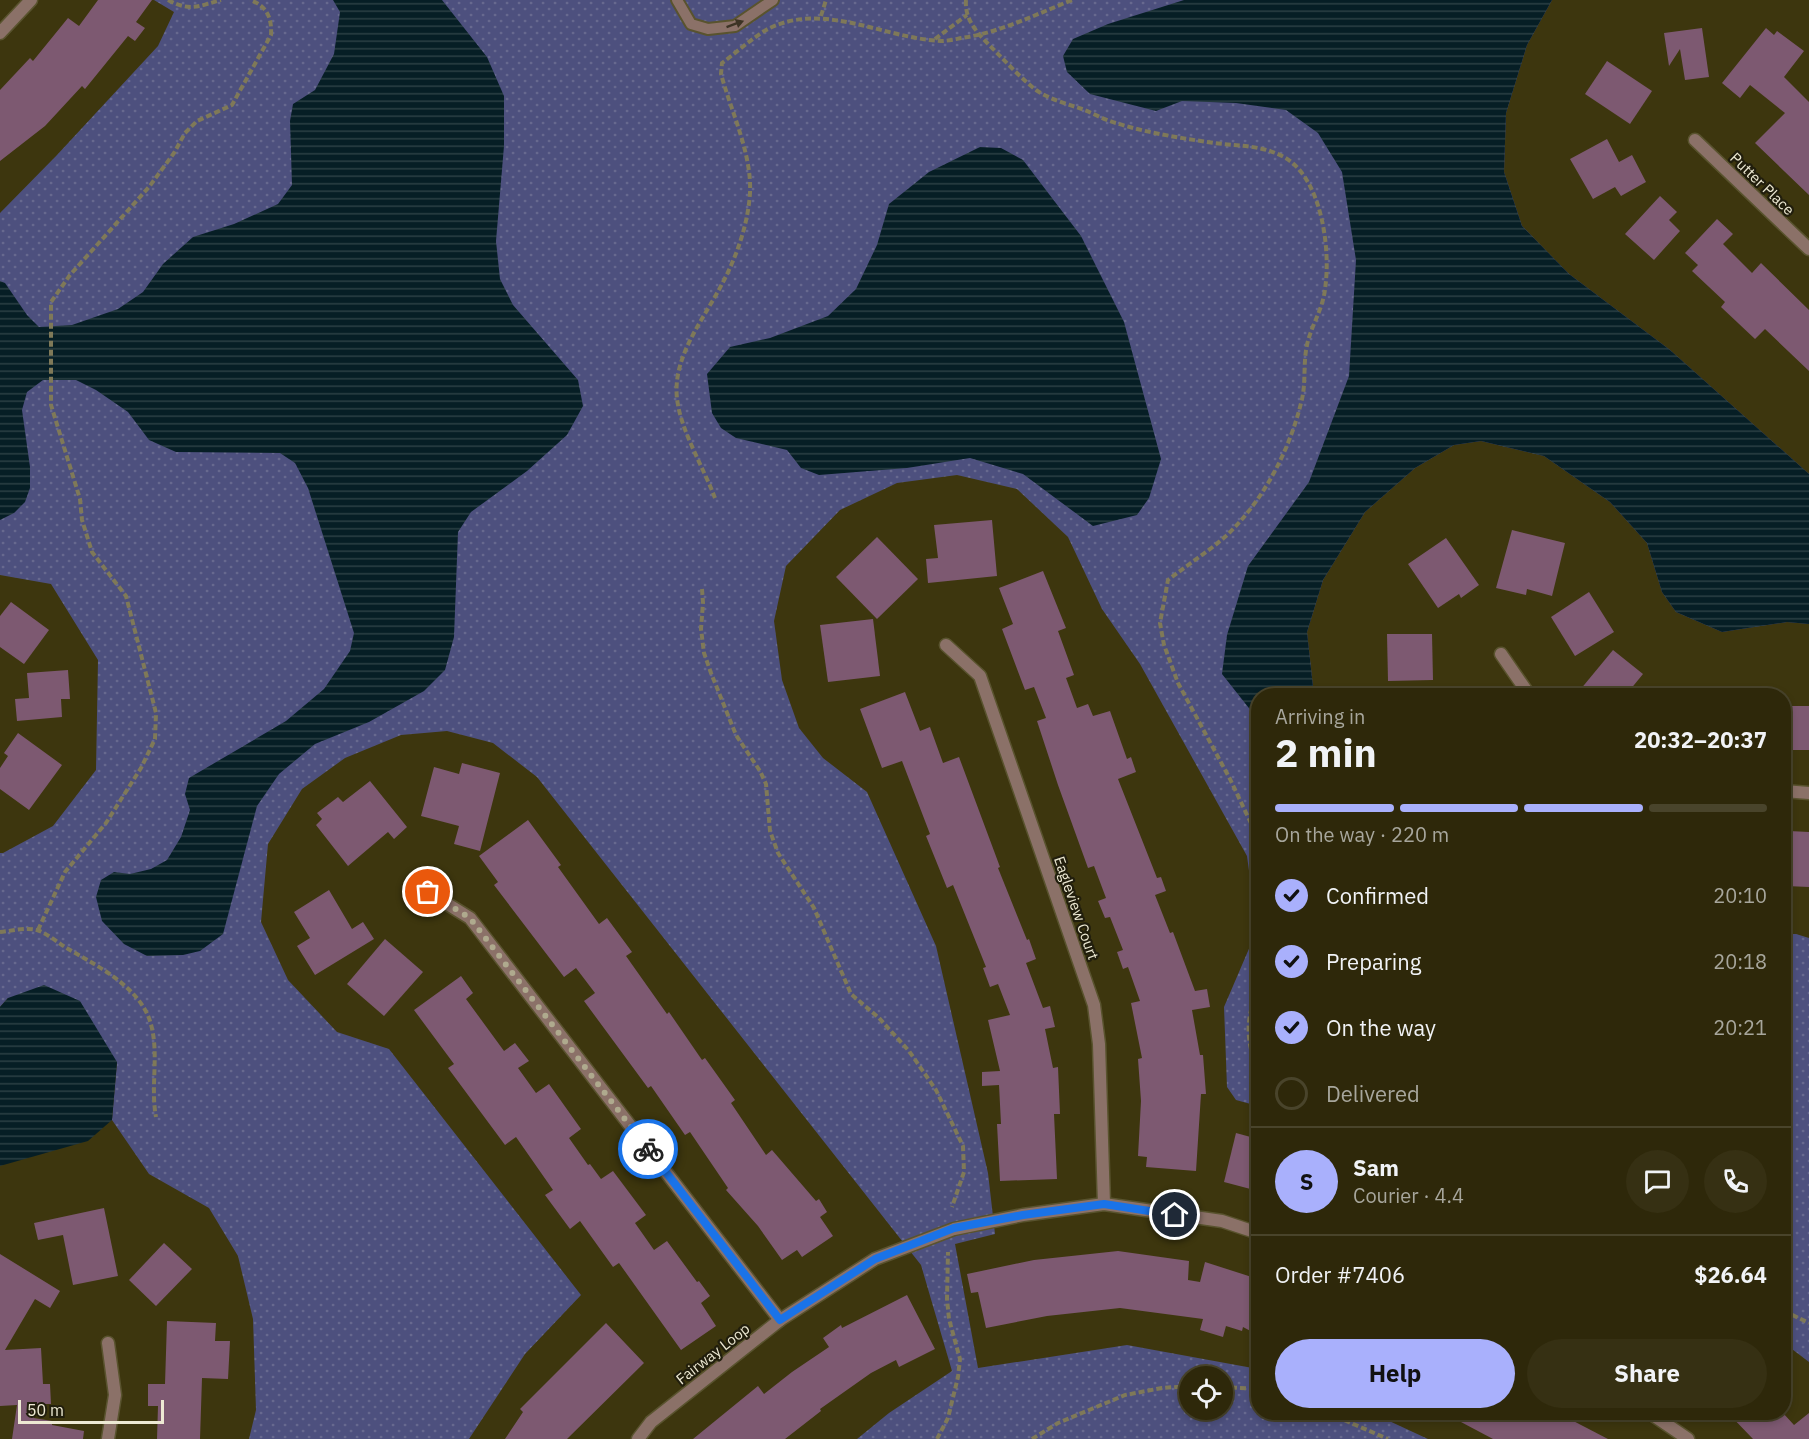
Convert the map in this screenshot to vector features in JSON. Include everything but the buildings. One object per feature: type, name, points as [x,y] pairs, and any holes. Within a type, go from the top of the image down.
[{"type":"street","points":[[0,33],[31,0]]},
{"type":"street","name":"Putter Place","points":[[1695,140],[1809,249]]},
{"type":"street","name":"Eagleview Court","points":[[946,645],[980,676],[1094,1005],[1099,1044],[1104,1204]]},
{"type":"street","points":[[1501,654],[1524,688]]},
{"type":"street","points":[[1791,792],[1809,793]]},
{"type":"street","points":[[428,892],[470,918],[780,1320]]},
{"type":"street","name":"Fairway Loop","points":[[638,1439],[651,1422],[780,1320],[875,1259],[954,1228],[1023,1215],[1104,1204],[1222,1221],[1251,1231]]},
{"type":"street","points":[[108,1343],[115,1395],[108,1439]]},
{"type":"street","points":[[1660,1420],[1688,1439]]},
{"type":"lane","points":[[677,0],[691,24],[708,29],[735,26],[773,0]]},
{"type":"path","points":[[168,0],[183,7],[196,8],[221,0]]},
{"type":"path","points":[[38,930],[65,872],[106,823],[141,768],[155,740],[156,728],[156,713],[126,596],[92,552],[82,520],[80,499],[51,405],[51,302],[70,274],[149,188],[185,133],[197,121],[232,105],[272,35],[272,22],[267,10],[250,0]]},
{"type":"path","points":[[821,16],[826,0]]},
{"type":"path","points":[[966,0],[968,20],[980,35],[1036,90],[1106,120],[1162,134],[1270,150],[1299,168],[1310,183],[1317,202],[1324,237],[1325,289],[1307,344],[1303,396],[1288,444],[1264,490],[1239,523],[1224,538],[1168,580],[1162,601],[1160,623],[1164,645],[1178,683],[1251,824]]},
{"type":"path","points":[[716,498],[685,429],[677,404],[677,382],[680,364],[688,344],[722,285],[740,242],[750,192],[743,143],[721,74],[722,63],[767,29],[807,15],[821,16],[897,34],[934,40],[954,40],[1019,23],[1072,0]]},
{"type":"path","points":[[934,40],[967,15]]},
{"type":"path","points":[[702,589],[701,629],[704,653],[736,735],[766,784],[770,831],[778,853],[814,908],[851,994],[879,1018],[909,1051],[936,1090],[963,1146],[964,1172],[952,1207]]},
{"type":"path","points":[[0,932],[38,930],[115,978],[136,997],[149,1019],[155,1043],[156,1069],[153,1098],[156,1117]]},
{"type":"path","points":[[1251,1012],[1248,1021],[1251,1047]]},
{"type":"path","points":[[937,1439],[948,1418],[960,1359],[949,1319],[948,1252]]},
{"type":"path","points":[[1791,1314],[1809,1323]]},
{"type":"path","points":[[1032,1439],[1059,1423],[1125,1395],[1179,1387]]},
{"type":"path","points":[[1233,1388],[1251,1389]]},
{"type":"path","points":[[1344,1420],[1388,1439]]},
{"type":"shaded area","points":[[154,0],[1552,0],[1527,45],[1506,113],[1504,172],[1522,226],[1569,274],[1670,350],[1809,474],[1809,624],[1787,622],[1722,632],[1676,612],[1662,592],[1647,543],[1610,502],[1544,456],[1481,441],[1454,445],[1415,468],[1365,512],[1323,580],[1307,632],[1313,688],[1251,688],[1251,886],[1247,856],[1140,664],[1102,609],[1068,537],[1017,489],[957,475],[897,483],[840,510],[786,566],[774,621],[782,680],[799,728],[823,758],[867,792],[936,946],[988,1173],[995,1234],[955,1244],[978,1368],[1127,1345],[1251,1368],[1251,1420],[1387,1420],[1428,1439],[857,1439],[889,1413],[952,1371],[921,1265],[537,777],[493,743],[447,731],[401,735],[345,758],[302,789],[268,844],[261,922],[288,980],[337,1032],[389,1049],[581,1295],[525,1354],[469,1439],[249,1439],[256,1410],[253,1319],[238,1256],[209,1208],[149,1174],[112,1120],[117,1062],[8,998],[0,1007],[0,853],[53,826],[96,770],[98,660],[51,584],[0,575],[0,213],[158,46],[174,12]]},
{"type":"shaded area","points":[[333,0],[442,0],[487,57],[504,96],[504,146],[496,241],[500,279],[513,305],[578,380],[583,406],[567,435],[527,471],[471,512],[458,532],[454,637],[445,670],[424,691],[369,722],[315,744],[279,774],[257,806],[223,934],[200,951],[183,955],[147,956],[124,944],[102,921],[96,897],[101,880],[114,872],[130,874],[151,869],[167,860],[181,837],[190,810],[185,794],[189,778],[286,721],[324,689],[350,651],[354,633],[308,488],[295,463],[280,453],[176,452],[149,440],[128,412],[96,390],[76,380],[43,380],[27,392],[22,410],[30,467],[30,488],[25,502],[14,513],[0,520],[0,281],[5,283],[27,315],[39,327],[72,325],[118,309],[143,292],[163,264],[193,237],[234,224],[278,204],[292,185],[290,121],[293,104],[315,90],[334,54],[340,12]]},
{"type":"shaded area","points":[[1184,0],[1552,0],[1527,45],[1506,113],[1504,172],[1522,226],[1569,274],[1670,350],[1809,474],[1809,624],[1787,622],[1722,632],[1676,612],[1662,592],[1647,543],[1610,502],[1544,456],[1481,441],[1454,445],[1415,468],[1365,512],[1323,580],[1307,632],[1313,688],[1251,688],[1251,711],[1222,674],[1227,635],[1248,566],[1309,482],[1349,376],[1356,260],[1342,172],[1318,133],[1286,110],[1236,103],[1182,101],[1156,111],[1090,94],[1067,72],[1063,56],[1073,39],[1108,24]]},
{"type":"shaded area","points":[[980,147],[1001,148],[1023,160],[1081,236],[1124,322],[1161,459],[1149,498],[1137,515],[1093,526],[1023,474],[970,458],[907,468],[819,475],[801,468],[787,450],[736,438],[721,428],[712,413],[707,374],[730,347],[770,338],[828,316],[856,289],[877,245],[889,204],[929,172]]},
{"type":"shaded area","points":[[1791,934],[1809,938],[1809,1362],[1791,1348]]},
{"type":"shaded area","points":[[1251,944],[1251,1104],[1236,1100],[1227,1087],[1224,1007]]},
{"type":"shaded area","points":[[44,985],[80,1001],[117,1062],[112,1120],[88,1141],[0,1166],[0,1007],[8,998]]},
{"type":"way so far","points":[[428,892],[470,918],[648,1149]]},
{"type":"route","points":[[648,1149],[780,1320],[875,1259],[954,1228],[1023,1215],[1104,1204],[1175,1215]]}]
